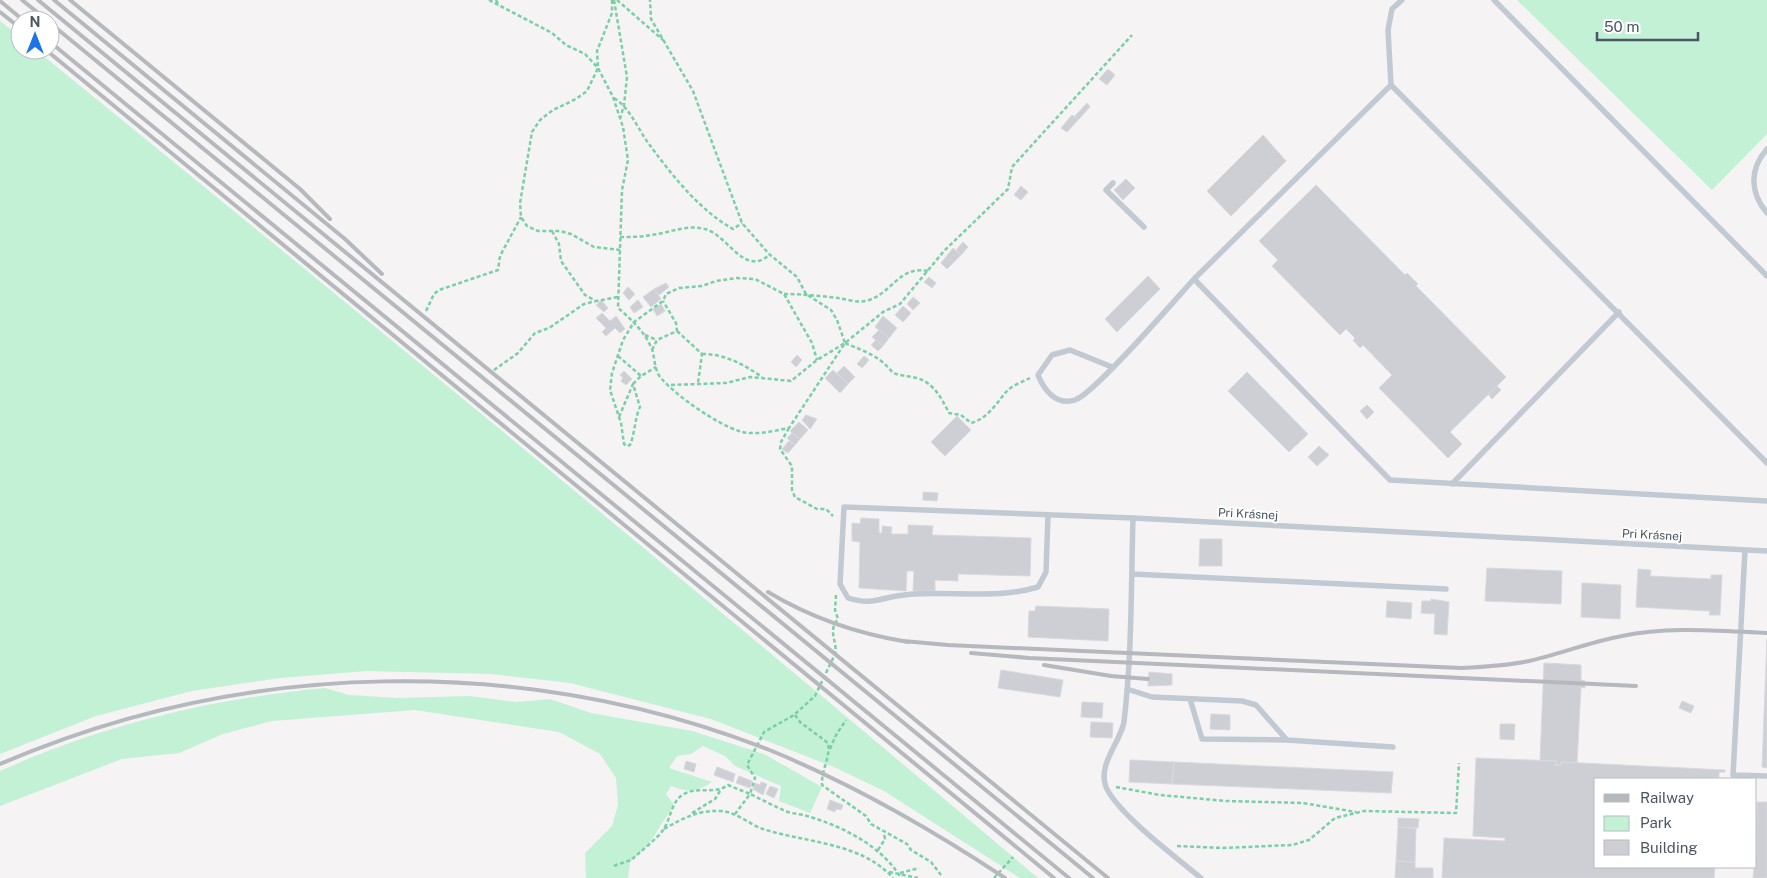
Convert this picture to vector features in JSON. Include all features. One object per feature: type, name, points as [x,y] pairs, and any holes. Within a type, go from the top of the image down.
[{"type":"lane","points":[[1402,0],[1392,9],[1388,30],[1391,85],[1619,312],[1767,463]]},
{"type":"lane","points":[[1494,0],[1767,276]]},
{"type":"lane","points":[[1112,367],[1070,350],[1052,356],[1038,374],[1050,394],[1058,400],[1075,400],[1094,386],[1112,367],[1194,279],[1391,85]]},
{"type":"lane","points":[[1767,149],[1758,159],[1754,179],[1757,201],[1767,213]]},
{"type":"lane","points":[[1113,183],[1106,190],[1144,227]]},
{"type":"lane","points":[[1194,279],[1390,480],[1767,501]]},
{"type":"lane","points":[[1452,484],[1619,312]]},
{"type":"lane","name":"Pri Krásnej","points":[[1048,515],[1046,572],[1038,587],[1019,593],[904,595],[864,603],[848,598],[840,584],[844,507],[1133,518],[1767,551]]},
{"type":"lane","points":[[1133,518],[1127,689],[1123,726],[1107,758],[1105,784],[1116,804],[1201,878]]},
{"type":"lane","points":[[1745,550],[1733,775],[1767,776]]},
{"type":"lane","points":[[1132,574],[1446,589]]},
{"type":"lane","points":[[1127,689],[1152,697],[1242,701],[1256,705],[1287,740]]},
{"type":"lane","points":[[1190,699],[1202,739],[1287,740],[1393,747]]},
{"type":"path","points":[[488,0],[552,33],[566,45],[585,54],[598,68],[613,97],[620,119],[628,160],[622,190],[618,308],[634,322],[644,335],[652,350],[656,367],[661,377],[686,402],[740,432],[764,433],[788,428]]},
{"type":"path","points":[[496,0],[499,7]]},
{"type":"path","points":[[614,0],[664,41]]},
{"type":"path","points":[[614,0],[612,13],[597,52],[598,68],[587,91],[576,99],[553,110],[540,120],[532,132],[520,204],[521,217],[527,226],[538,231],[572,234],[594,247],[620,250]]},
{"type":"path","points":[[614,0],[627,77],[624,105],[620,119]]},
{"type":"path","points":[[650,0],[651,19],[693,91],[742,223],[769,254],[796,277],[806,294],[831,310],[837,320],[845,343],[874,355],[885,362],[893,373],[918,378],[940,396],[949,413],[960,415],[971,423],[978,421],[999,403],[1006,392],[1038,374]]},
{"type":"path","points":[[670,385],[726,383],[750,377],[791,382],[817,360],[845,343],[883,312],[900,304],[944,251],[1008,189],[1012,166],[1132,35]]},
{"type":"path","points":[[613,97],[624,105],[648,142],[683,187],[721,222],[732,228],[742,223]]},
{"type":"path","points":[[426,311],[434,294],[439,290],[498,270],[500,256],[521,217]]},
{"type":"path","points":[[620,238],[653,235],[690,227],[704,228],[717,234],[741,258],[753,262],[763,260],[769,254]]},
{"type":"path","points":[[552,231],[559,244],[561,261],[585,295],[596,301]]},
{"type":"path","points":[[633,384],[640,407],[636,430],[630,445],[627,446],[624,444],[619,417],[610,390],[612,373],[623,340],[634,322],[662,301],[666,294],[679,288],[702,286],[716,281],[737,278],[755,279],[784,294],[806,294],[864,302],[878,296],[910,271],[916,269],[928,271]]},
{"type":"path","points":[[784,294],[812,343],[817,360]]},
{"type":"path","points":[[494,370],[518,353],[535,333],[549,328],[584,304],[605,297],[618,297]]},
{"type":"path","points":[[662,301],[676,323],[677,331],[702,354],[713,354],[743,363],[762,377]]},
{"type":"path","points":[[652,350],[657,340],[677,331]]},
{"type":"path","points":[[644,335],[657,340]]},
{"type":"path","points":[[835,520],[832,513],[826,509],[817,509],[795,497],[792,490],[792,466],[780,449],[781,442],[788,428],[845,343]]},
{"type":"path","points":[[698,383],[702,354]]},
{"type":"path","points":[[618,356],[641,376]]},
{"type":"path","points":[[619,417],[633,384],[641,376],[656,367]]},
{"type":"path","points":[[735,814],[750,794],[756,778],[747,765],[758,739],[764,732],[794,715],[815,696],[835,654],[837,648],[832,633],[838,619],[835,610],[836,593]]},
{"type":"path","points":[[794,715],[800,722],[828,743],[830,750]]},
{"type":"path","points":[[846,720],[836,734],[830,750],[822,773],[822,785],[857,809],[871,824],[884,833],[907,844],[911,850],[931,862],[941,875]]},
{"type":"path","points":[[1105,784],[1160,795],[1226,801],[1303,803],[1357,813],[1456,813],[1459,762]]},
{"type":"path","points":[[614,866],[631,860],[664,830],[715,800],[720,791],[728,785],[787,812],[806,816],[835,827],[878,850],[901,878]]},
{"type":"path","points":[[664,830],[671,810],[684,794],[702,790],[720,791]]},
{"type":"path","points":[[690,814],[721,811],[735,814],[750,824],[776,833],[852,850],[888,872],[893,878]]},
{"type":"path","points":[[1163,845],[1223,848],[1292,845],[1309,840],[1335,818],[1357,813]]},
{"type":"path","points":[[878,850],[885,839],[884,833]]},
{"type":"path","points":[[994,878],[1013,857]]},
{"type":"path","points":[[898,873],[919,868]]},
{"type":"path","points":[[888,872],[918,878]]},
{"type":"green space","points":[[1517,0],[1767,0],[1767,134],[1712,190]]},
{"type":"green space","points":[[0,21],[10,29],[10,60],[48,60],[539,461],[1038,878],[1020,878],[884,791],[834,767],[711,719],[570,683],[491,674],[367,671],[280,678],[192,691],[96,716],[0,754]]},
{"type":"green space","points":[[325,688],[349,695],[397,698],[470,696],[516,702],[550,699],[591,713],[692,731],[764,754],[822,787],[810,813],[779,801],[781,786],[735,766],[725,756],[703,746],[691,754],[677,756],[669,768],[712,782],[696,790],[671,786],[666,794],[674,805],[648,845],[630,862],[628,878],[586,878],[585,853],[612,826],[618,805],[616,778],[600,754],[559,732],[415,710],[272,721],[223,734],[179,753],[122,759],[0,806],[0,771],[39,754],[119,727],[159,716],[241,699]]},
{"type":"building","points":[[1108,69],[1115,75],[1107,85],[1099,79]]},
{"type":"building","points":[[1087,103],[1090,107],[1078,120],[1074,117]]},
{"type":"building","points":[[1072,115],[1078,120],[1067,132],[1061,128]]},
{"type":"building","points":[[1263,135],[1286,161],[1231,216],[1207,191]]},
{"type":"building","points":[[1126,179],[1135,188],[1123,200],[1114,190]]},
{"type":"building","points":[[1316,185],[1405,275],[1407,273],[1418,284],[1416,286],[1506,377],[1450,432],[1462,444],[1448,458],[1379,388],[1392,375],[1363,345],[1360,348],[1353,340],[1355,338],[1346,329],[1340,335],[1272,266],[1278,260],[1259,241]]},
{"type":"building","points":[[1021,186],[1028,192],[1021,200],[1014,195]]},
{"type":"building","points":[[963,242],[968,247],[961,255],[956,250]]},
{"type":"building","points":[[953,248],[961,255],[947,269],[941,263]]},
{"type":"building","points":[[1148,276],[1160,289],[1117,332],[1105,319]]},
{"type":"building","points":[[929,277],[936,283],[932,288],[924,282]]},
{"type":"building","points":[[666,283],[669,287],[659,295],[654,289]]},
{"type":"building","points":[[628,287],[635,294],[629,300],[623,293]]},
{"type":"building","points":[[654,289],[661,299],[651,307],[643,297]]},
{"type":"building","points":[[913,297],[920,303],[913,310],[907,304]]},
{"type":"building","points":[[601,300],[608,308],[604,312],[596,305]]},
{"type":"building","points":[[638,300],[643,307],[634,313],[630,307]]},
{"type":"building","points":[[661,304],[665,311],[657,316],[653,309]]},
{"type":"building","points":[[903,306],[911,313],[903,322],[895,315]]},
{"type":"building","points":[[602,313],[610,321],[616,316],[625,329],[620,333],[615,328],[606,336],[602,332],[606,328],[596,318]]},
{"type":"building","points":[[883,316],[897,328],[889,338],[875,327]]},
{"type":"building","points":[[879,330],[889,338],[883,346],[872,337]]},
{"type":"building","points":[[876,340],[883,346],[878,351],[871,345]]},
{"type":"building","points":[[797,355],[802,360],[796,367],[791,362]]},
{"type":"building","points":[[864,356],[869,360],[862,368],[857,364]]},
{"type":"building","points":[[844,366],[855,377],[848,384],[837,373]]},
{"type":"building","points":[[833,370],[848,384],[840,393],[825,378]]},
{"type":"building","points":[[624,371],[632,379],[626,385],[621,381],[623,378],[620,375]]},
{"type":"building","points":[[1247,372],[1308,434],[1289,452],[1228,391]]},
{"type":"building","points":[[1497,386],[1501,390],[1492,399],[1488,394]]},
{"type":"building","points":[[1367,405],[1374,412],[1367,419],[1360,411]]},
{"type":"building","points":[[806,415],[817,419],[810,429],[802,420]]},
{"type":"building","points":[[957,416],[971,430],[945,456],[931,442]]},
{"type":"building","points":[[799,422],[808,430],[800,439],[790,431]]},
{"type":"building","points":[[792,433],[800,439],[795,445],[787,438]]},
{"type":"building","points":[[789,441],[795,445],[788,453],[782,449]]},
{"type":"building","points":[[1319,446],[1329,455],[1317,466],[1308,457]]},
{"type":"building","points":[[923,492],[938,493],[937,501],[923,500]]},
{"type":"building","points":[[861,518],[879,519],[879,533],[882,533],[882,526],[892,527],[891,534],[908,534],[908,525],[933,526],[932,535],[1031,538],[1030,576],[958,574],[958,581],[935,580],[935,591],[913,591],[914,571],[907,571],[906,591],[859,588],[860,542],[852,541],[852,523],[860,524]]},
{"type":"building","points":[[1200,539],[1222,539],[1222,566],[1199,566]]},
{"type":"building","points":[[1487,568],[1562,571],[1561,604],[1485,601]]},
{"type":"building","points":[[1638,569],[1651,570],[1650,576],[1711,579],[1711,575],[1722,575],[1720,615],[1709,615],[1710,611],[1636,607]]},
{"type":"building","points":[[1582,583],[1621,585],[1620,619],[1581,617]]},
{"type":"building","points":[[1431,599],[1449,602],[1447,635],[1434,634],[1435,614],[1421,613],[1422,601],[1431,601]]},
{"type":"building","points":[[1387,601],[1412,603],[1411,619],[1386,617]]},
{"type":"building","points":[[1036,606],[1109,609],[1108,641],[1028,637],[1029,611],[1035,611]]},
{"type":"building","points":[[1767,638],[1767,768],[1762,767]]},
{"type":"building","points":[[1544,663],[1581,665],[1581,680],[1585,681],[1585,688],[1581,687],[1577,763],[1561,762],[1561,765],[1555,765],[1556,761],[1540,761]]},
{"type":"building","points":[[1001,670],[1063,680],[1060,697],[998,688]]},
{"type":"building","points":[[1149,672],[1172,674],[1172,685],[1148,686]]},
{"type":"building","points":[[1682,701],[1694,706],[1691,713],[1679,708]]},
{"type":"building","points":[[1082,702],[1103,703],[1102,718],[1081,717]]},
{"type":"building","points":[[1211,714],[1230,715],[1230,730],[1210,729]]},
{"type":"building","points":[[1091,722],[1113,723],[1112,738],[1090,737]]},
{"type":"building","points":[[1500,724],[1515,724],[1514,740],[1500,739]]},
{"type":"building","points":[[1476,758],[1556,761],[1555,765],[1561,765],[1561,762],[1725,770],[1725,772],[1719,772],[1719,778],[1594,778],[1594,868],[1715,868],[1714,878],[1442,878],[1444,838],[1505,841],[1505,838],[1473,836]]},
{"type":"building","points":[[1130,760],[1174,762],[1172,784],[1129,782]]},
{"type":"building","points":[[686,761],[696,764],[694,772],[684,769]]},
{"type":"building","points":[[1174,762],[1393,772],[1391,793],[1172,784]]},
{"type":"building","points":[[717,767],[735,774],[733,782],[714,775]]},
{"type":"building","points":[[739,776],[752,781],[750,788],[736,783]]},
{"type":"building","points":[[761,782],[767,784],[763,795],[753,789],[755,783],[760,785]]},
{"type":"building","points":[[770,786],[778,789],[774,798],[766,794]]},
{"type":"building","points":[[830,800],[843,805],[841,810],[836,809],[835,812],[827,809]]},
{"type":"building","points":[[1757,802],[1767,802],[1767,878],[1753,878],[1754,868],[1757,868]]},
{"type":"building","points":[[1398,818],[1419,819],[1418,828],[1398,827]]},
{"type":"building","points":[[1398,827],[1416,828],[1415,862],[1396,861]]},
{"type":"building","points":[[1396,861],[1415,862],[1415,868],[1433,868],[1433,878],[1395,878]]},
{"type":"railway","points":[[22,0],[34,10]]},
{"type":"railway","points":[[38,0],[1108,878]]},
{"type":"railway","points":[[54,0],[345,239],[382,274]]},
{"type":"railway","points":[[70,0],[300,189],[330,219]]},
{"type":"railway","points":[[0,1],[11,10]]},
{"type":"railway","points":[[0,12],[10,20]]},
{"type":"railway","points":[[60,31],[1093,878]]},
{"type":"railway","points":[[60,50],[1069,878]]},
{"type":"railway","points":[[58,60],[1054,878]]},
{"type":"railway","points":[[768,592],[801,610],[836,624],[908,642]]},
{"type":"railway","points":[[903,641],[948,645],[1461,668],[1521,663],[1610,639],[1640,633],[1676,630],[1767,633]]},
{"type":"railway","points":[[971,653],[1029,658],[1636,686]]},
{"type":"railway","points":[[1044,665],[1111,676],[1148,679]]},
{"type":"railway","points":[[0,764],[93,729],[189,704],[286,688],[384,681],[483,684],[581,697],[678,719],[772,751],[833,778],[892,809],[949,842],[1005,878]]}]
